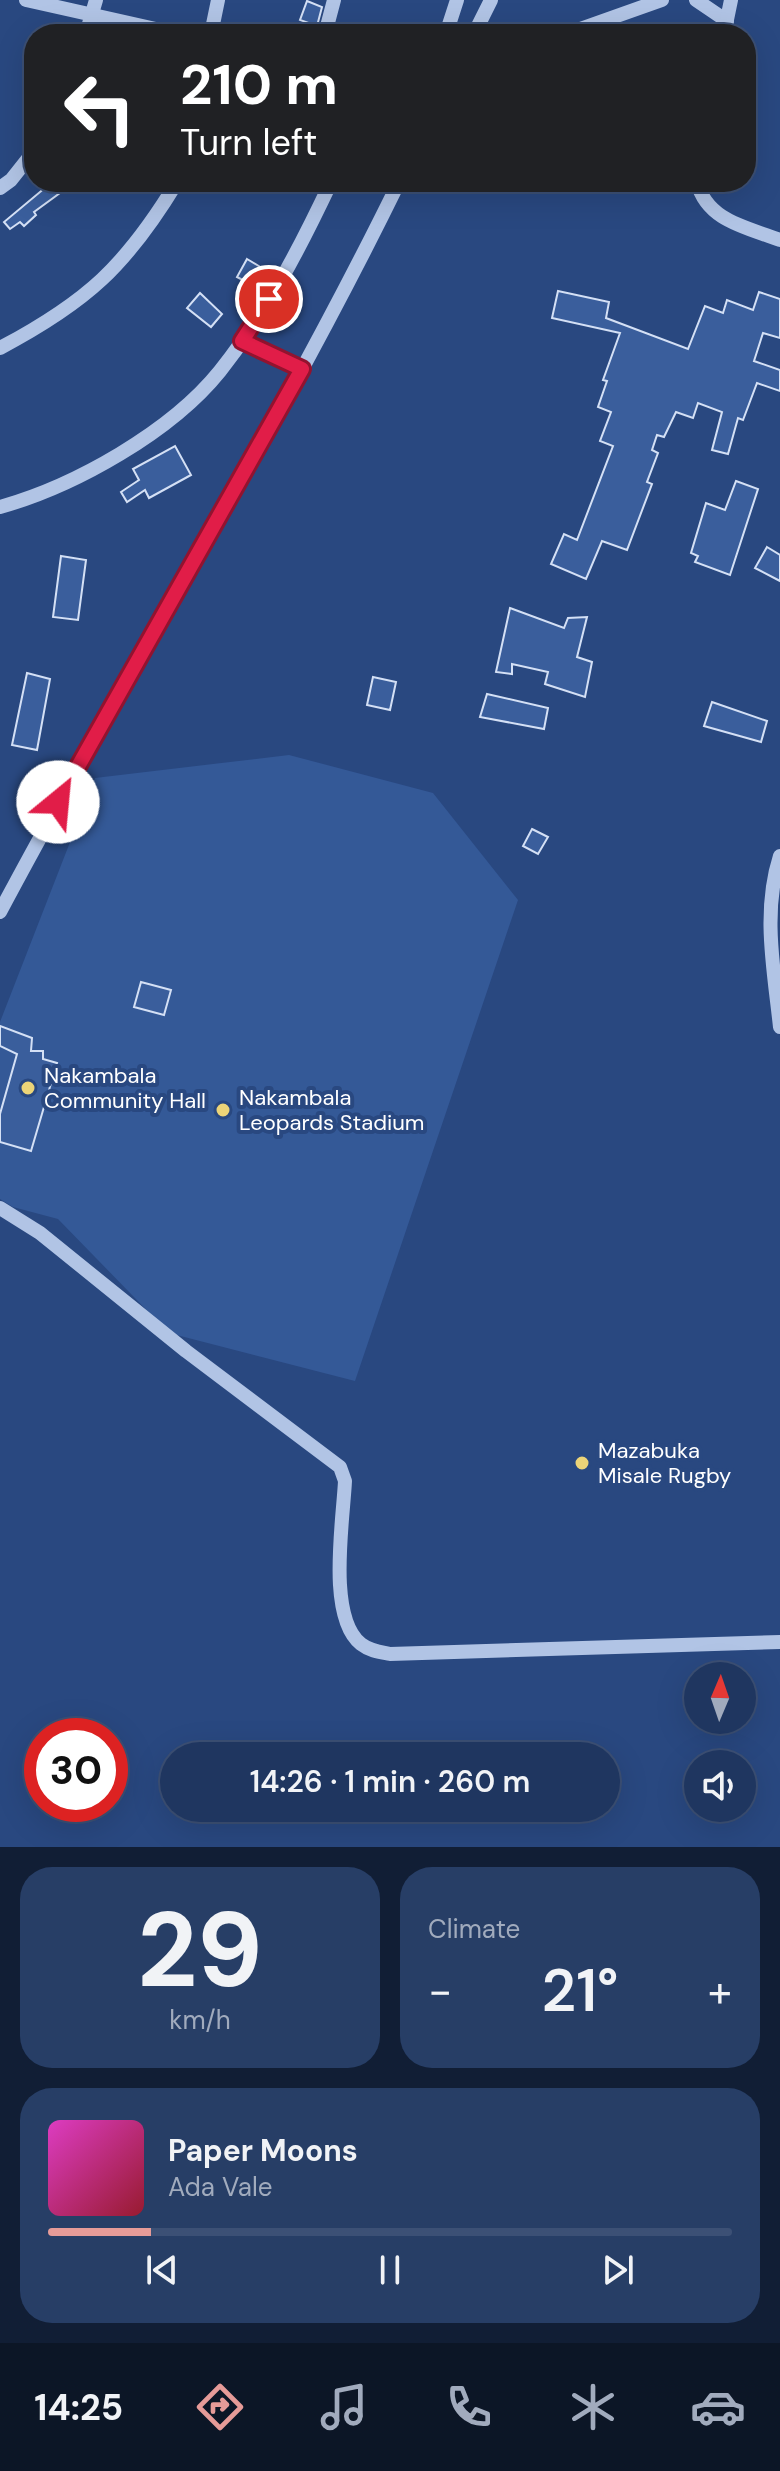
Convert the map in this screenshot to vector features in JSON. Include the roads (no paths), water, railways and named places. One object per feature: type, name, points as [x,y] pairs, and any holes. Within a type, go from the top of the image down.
[{"type":"street","points":[[26,0],[94,7],[147,24]]},
{"type":"street","points":[[213,24],[218,0]]},
{"type":"street","points":[[328,24],[334,0]]},
{"type":"street","points":[[449,24],[457,0]]},
{"type":"street","points":[[479,24],[491,0]]},
{"type":"street","points":[[594,24],[662,0]]},
{"type":"street","points":[[696,0],[723,24]]},
{"type":"street","points":[[727,24],[731,0]]},
{"type":"street","points":[[0,188],[24,164]]},
{"type":"street","points":[[0,348],[56,319],[108,277],[150,228],[171,192]]},
{"type":"street","points":[[0,507],[90,471],[161,425],[218,373],[296,256],[326,192]]},
{"type":"street","points":[[0,912],[73,774],[302,369],[394,192]]},
{"type":"street","points":[[700,192],[723,219],[780,240]]},
{"type":"street","points":[[242,341],[302,369]]},
{"type":"street","points":[[780,856],[770,937],[780,1027]]},
{"type":"street","points":[[0,1208],[40,1233],[186,1351],[340,1467],[345,1481],[340,1600],[350,1631],[372,1650],[390,1654],[780,1642]]},
{"type":"place","name":"Nakambala Community Hall","points":[[28,1088]]},
{"type":"place","name":"Nakambala Leopards Stadium","points":[[223,1110]]},
{"type":"place","name":"Mazabuka Misale Rugby","points":[[582,1463]]}]
